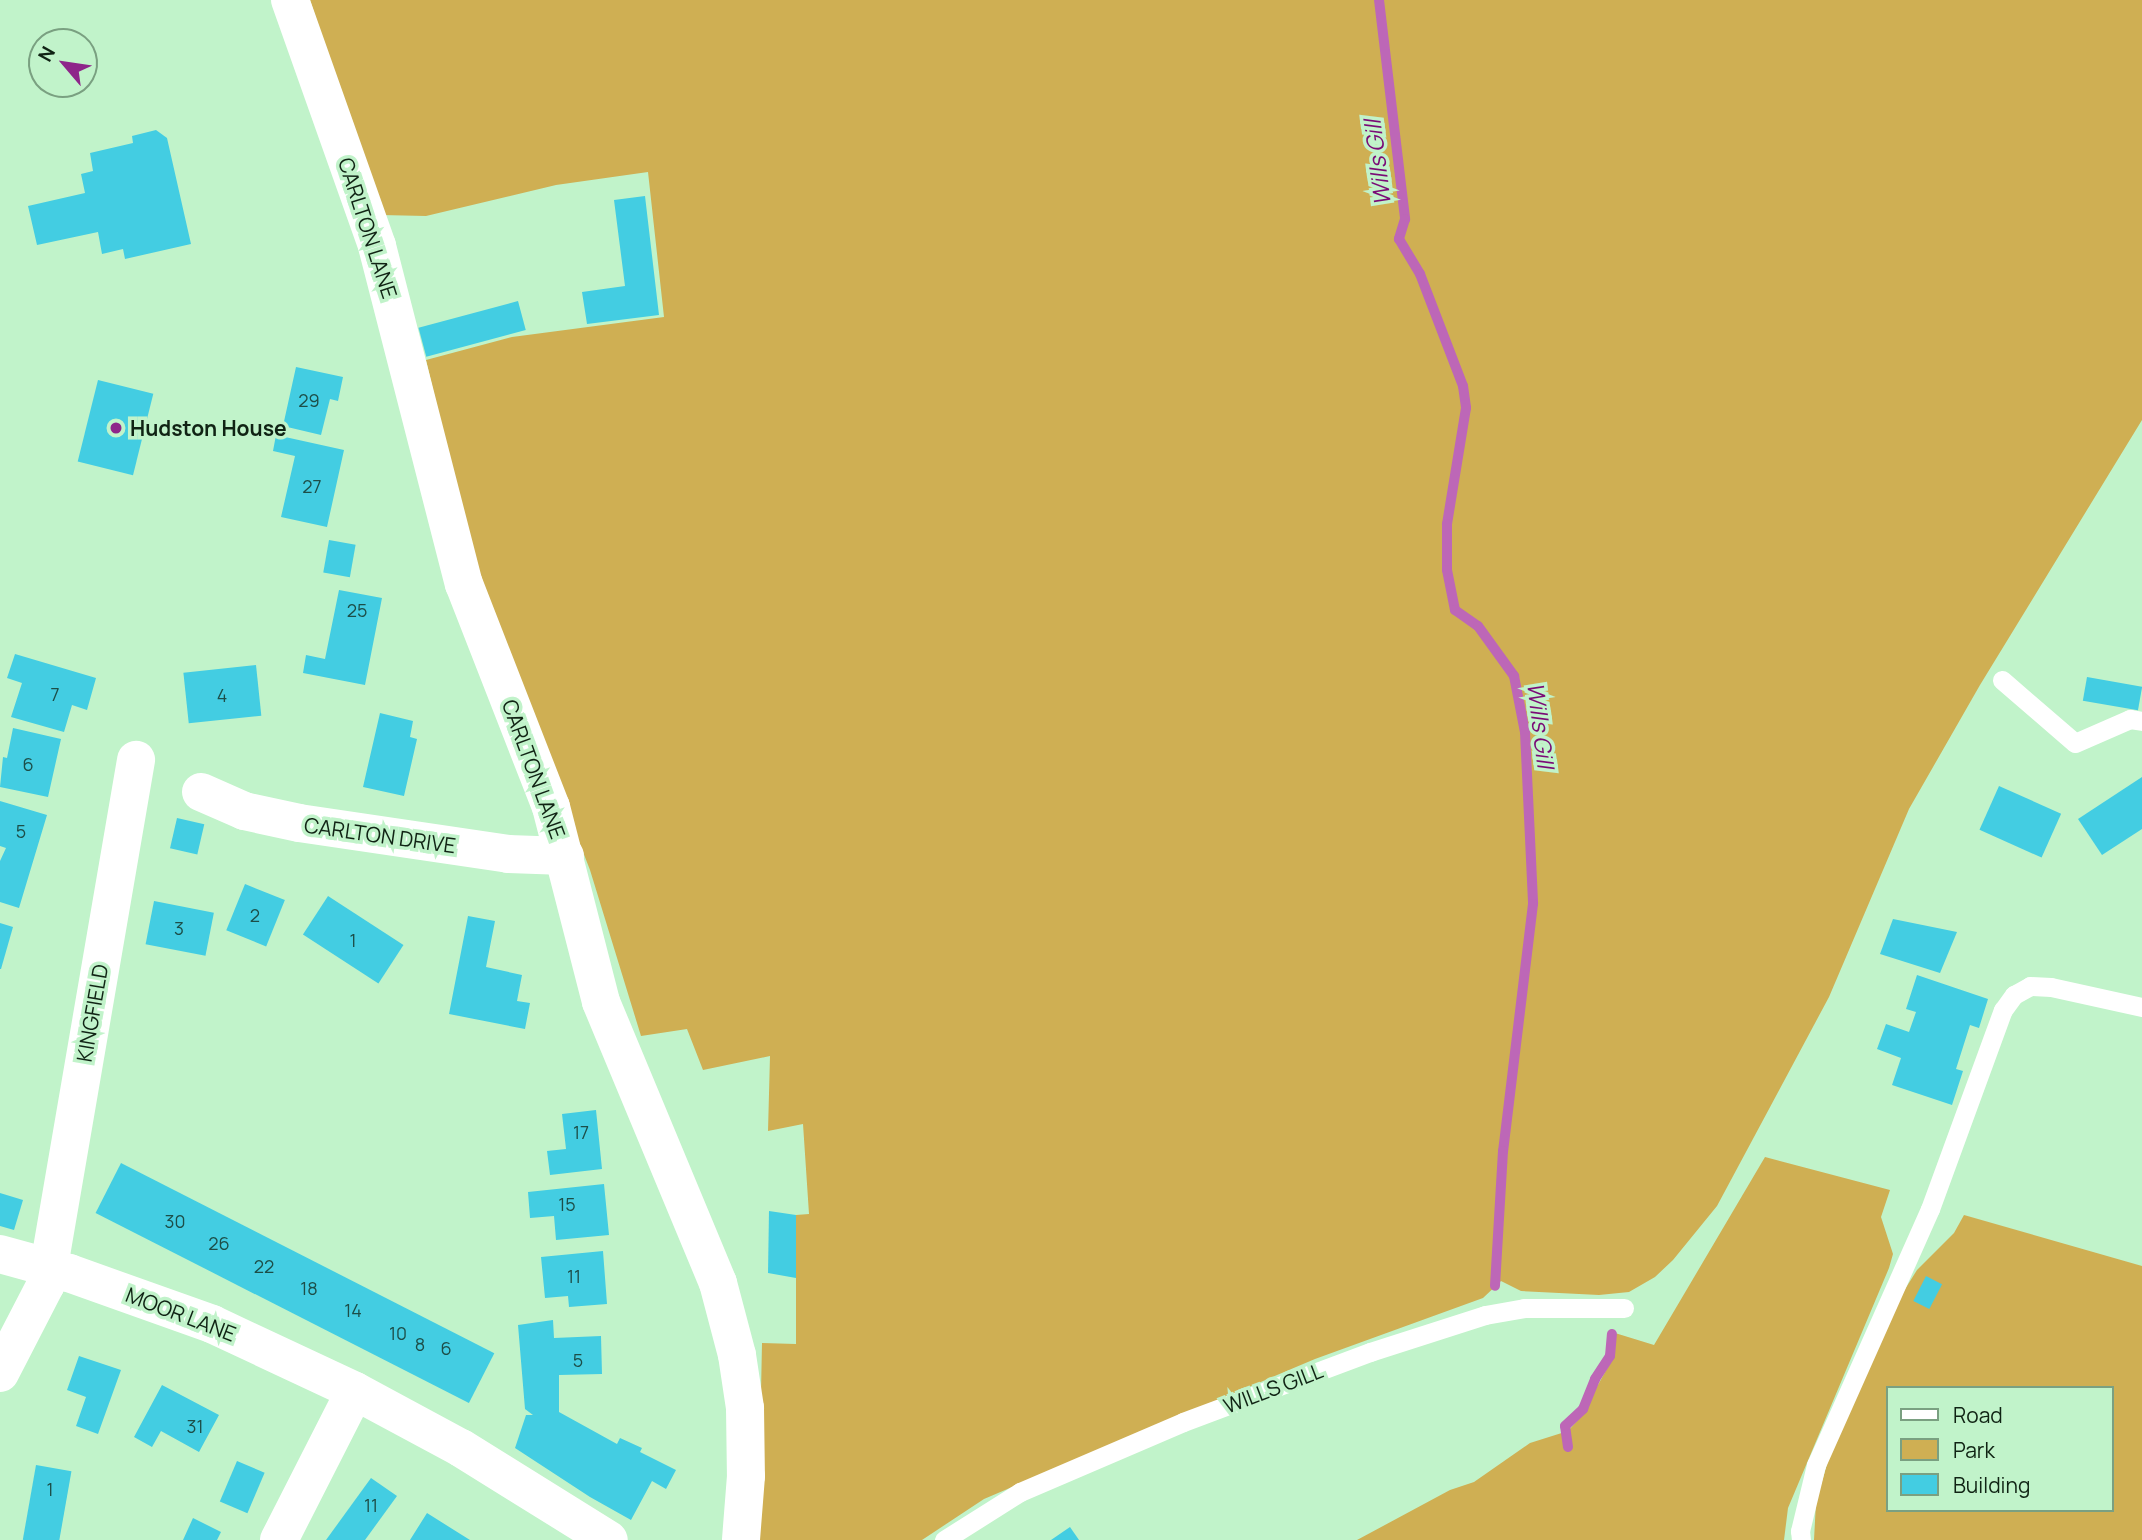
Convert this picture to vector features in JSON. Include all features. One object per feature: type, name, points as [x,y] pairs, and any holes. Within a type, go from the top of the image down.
[{"type":"street","name":"CARLTON LANE","points":[[290,0],[377,246],[464,584],[551,807],[601,1002],[718,1283],[737,1355],[745,1408],[746,1488],[741,1540]]},
{"type":"street","name":"KINGFIELD","points":[[0,1373],[46,1284],[136,760]]},
{"type":"street","name":"CARLTON DRIVE","points":[[201,792],[244,811],[299,824],[508,855],[565,856]]},
{"type":"street","name":"MOOR LANE","points":[[0,1254],[48,1266],[212,1324],[355,1391],[461,1448],[609,1540]]},
{"type":"street","points":[[279,1540],[355,1391]]},
{"type":"lane","points":[[2002,680],[2074,743],[2130,719],[2142,721]]},
{"type":"lane","points":[[1801,1540],[1800,1531],[1816,1465],[1930,1209],[2003,1010],[2014,995],[2030,986],[2051,987],[2142,1007]]},
{"type":"lane","name":"WILLS GILL","points":[[944,1540],[1020,1492],[1183,1422],[1370,1352],[1485,1315],[1524,1308],[1624,1308]]},
{"type":"green space","points":[[310,0],[2142,0],[2142,420],[1980,685],[1909,809],[1829,997],[1717,1206],[1673,1260],[1655,1277],[1629,1292],[1599,1295],[1521,1291],[1501,1281],[1483,1298],[1315,1359],[984,1499],[922,1540],[758,1540],[762,1343],[796,1344],[796,1215],[809,1214],[803,1124],[768,1131],[770,1056],[703,1070],[687,1029],[641,1036],[590,870],[478,580],[426,360],[512,337],[664,317],[648,172],[556,185],[426,216],[381,215]]},
{"type":"green space","points":[[1765,1157],[1890,1190],[1881,1217],[1893,1254],[1889,1268],[1788,1508],[1784,1540],[1357,1540],[1450,1490],[1474,1482],[1530,1443],[1568,1431],[1579,1419],[1614,1356],[1615,1333],[1654,1345]]},
{"type":"green space","points":[[1964,1215],[2142,1266],[2142,1540],[1814,1540],[1816,1502],[1832,1447],[1902,1294],[1917,1270],[1954,1233]]},
{"type":"building","points":[[156,130],[167,138],[191,244],[125,259],[123,249],[102,254],[98,232],[37,245],[28,206],[85,193],[81,174],[93,171],[90,153],[133,143],[132,136]]},
{"type":"building","points":[[645,196],[659,315],[587,324],[582,292],[625,286],[614,200]]},
{"type":"building","points":[[518,301],[526,330],[426,357],[419,328]]},
{"type":"building","points":[[296,367],[343,377],[338,401],[330,399],[321,435],[283,426]]},
{"type":"building","name":"Hudston House","points":[[98,380],[153,394],[133,475],[78,462]]},
{"type":"building","points":[[276,435],[344,450],[327,527],[281,517],[295,456],[273,451]]},
{"type":"building","points":[[329,540],[356,545],[350,577],[323,572]]},
{"type":"building","points":[[339,590],[382,598],[365,685],[303,673],[306,655],[325,659]]},
{"type":"building","points":[[15,654],[96,678],[87,710],[72,705],[64,732],[11,717],[22,683],[7,678]]},
{"type":"building","points":[[256,665],[261,716],[189,723],[183,673]]},
{"type":"building","points":[[2087,677],[2142,687],[2138,710],[2083,701]]},
{"type":"building","points":[[380,713],[413,721],[410,737],[417,739],[404,796],[363,787]]},
{"type":"building","points":[[13,728],[61,739],[48,797],[0,787],[3,757],[7,758]]},
{"type":"building","points":[[2142,777],[2142,829],[2102,855],[2078,819]]},
{"type":"building","points":[[1999,786],[2061,814],[2042,858],[1979,830]]},
{"type":"building","points":[[0,801],[47,815],[19,908],[0,902],[0,861],[6,848],[0,846]]},
{"type":"building","points":[[177,818],[204,824],[197,855],[170,848]]},
{"type":"building","points":[[245,884],[285,900],[266,946],[226,930]]},
{"type":"building","points":[[328,896],[403,945],[378,984],[303,935]]},
{"type":"building","points":[[154,901],[214,913],[205,956],[146,944]]},
{"type":"building","points":[[468,916],[495,921],[486,967],[522,975],[517,1001],[530,1003],[525,1029],[449,1014]]},
{"type":"building","points":[[1893,919],[1957,932],[1940,973],[1880,954]]},
{"type":"building","points":[[0,923],[13,927],[1,969],[0,969]]},
{"type":"building","points":[[1917,975],[1988,999],[1979,1028],[1970,1025],[1956,1069],[1963,1071],[1952,1105],[1892,1085],[1901,1058],[1877,1049],[1886,1024],[1909,1032],[1916,1012],[1906,1009]]},
{"type":"building","points":[[596,1110],[602,1169],[550,1175],[547,1151],[566,1149],[562,1114]]},
{"type":"building","points":[[121,1163],[494,1353],[469,1403],[96,1213]]},
{"type":"building","points":[[604,1184],[609,1235],[556,1240],[554,1216],[530,1218],[528,1192]]},
{"type":"building","points":[[0,1193],[23,1200],[14,1230],[0,1226]]},
{"type":"building","points":[[769,1211],[796,1215],[796,1278],[768,1273]]},
{"type":"building","points":[[603,1251],[607,1304],[569,1307],[568,1296],[545,1298],[541,1257]]},
{"type":"building","points":[[1926,1276],[1942,1284],[1929,1309],[1913,1301]]},
{"type":"building","points":[[553,1320],[554,1338],[601,1336],[602,1374],[559,1375],[559,1412],[617,1444],[620,1438],[642,1448],[640,1452],[676,1470],[666,1489],[652,1481],[631,1520],[515,1448],[526,1415],[533,1415],[525,1409],[518,1325]]},
{"type":"building","points":[[79,1356],[121,1370],[98,1434],[76,1426],[86,1397],[67,1390]]},
{"type":"building","points":[[162,1385],[219,1415],[199,1452],[161,1431],[152,1447],[134,1437]]},
{"type":"building","points":[[237,1461],[265,1473],[247,1513],[220,1502]]},
{"type":"building","points":[[36,1465],[71,1471],[59,1540],[23,1540]]},
{"type":"building","points":[[371,1478],[397,1496],[365,1540],[326,1540]]},
{"type":"building","points":[[427,1513],[454,1530],[470,1540],[410,1540]]},
{"type":"building","points":[[193,1518],[221,1532],[217,1540],[183,1540]]},
{"type":"building","points":[[1070,1527],[1079,1540],[1051,1540]]},
{"type":"waterway","name":"Wills Gill","points":[[1379,0],[1405,219],[1399,239],[1420,274],[1463,386],[1466,408],[1447,524],[1447,570],[1455,610],[1478,626],[1514,676],[1525,732],[1533,904],[1503,1151],[1495,1286]]},
{"type":"waterway","name":"Wills Gill","points":[[1568,1447],[1565,1426],[1583,1409],[1595,1379],[1610,1356],[1612,1334]]},
{"type":"place","name":"Hudston House","points":[[116,428]]}]
